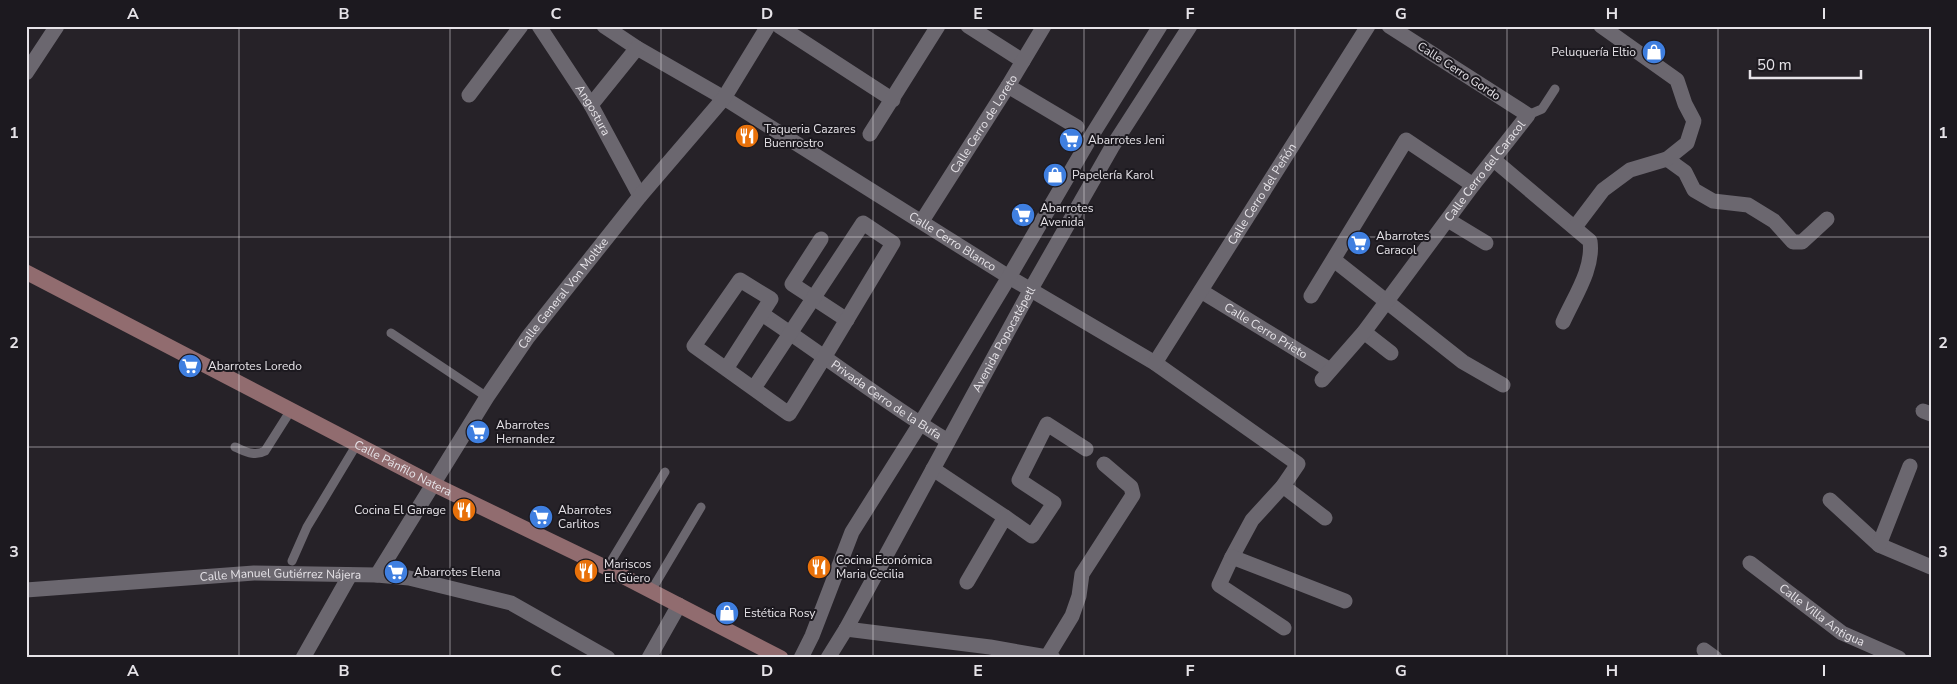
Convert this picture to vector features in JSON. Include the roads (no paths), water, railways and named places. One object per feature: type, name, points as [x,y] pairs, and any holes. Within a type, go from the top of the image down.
[{"type":"main road","name":"Calle Pánfilo Natera","points":[[26,272],[433,484],[607,568],[782,658]]},
{"type":"street","points":[[26,73],[57,26]]},
{"type":"street","points":[[468,96],[520,26]]},
{"type":"street","name":"Angostura","points":[[539,26],[591,106],[640,196]]},
{"type":"street","name":"Calle Cerro Blanco","points":[[604,26],[637,48],[724,98],[1010,277],[1155,363],[1298,464],[1283,486]]},
{"type":"street","name":"Calle General Von Moltke","points":[[377,575],[487,397],[528,337],[640,196],[724,98],[768,26]]},
{"type":"street","points":[[779,26],[893,100]]},
{"type":"street","points":[[870,134],[938,26]]},
{"type":"street","points":[[968,26],[1023,61]]},
{"type":"street","name":"Calle Cerro de Loreto","points":[[922,221],[1044,26]]},
{"type":"street","name":"Avenida Popocatépetl","points":[[801,658],[812,636],[852,532],[1010,277],[1092,135],[1160,26]]},
{"type":"street","name":"Avenida Popocatépetl","points":[[831,652],[846,629],[1031,289],[1112,147],[1190,26]]},
{"type":"street","name":"Calle Cerro del Peñón","points":[[1155,363],[1368,26]]},
{"type":"street","name":"Calle Cerro Gordo","points":[[1389,26],[1528,115]]},
{"type":"street","points":[[1575,227],[1603,190],[1630,170],[1667,159],[1687,143],[1694,121],[1685,104],[1677,80],[1601,26]]},
{"type":"street","points":[[1150,42],[1171,56]]},
{"type":"street","points":[[591,106],[637,48]]},
{"type":"street","points":[[1008,86],[1077,127]]},
{"type":"street","name":"Calle Cerro del Caracol","points":[[1326,375],[1364,332],[1473,185],[1528,115]]},
{"type":"street","points":[[1312,296],[1406,140],[1473,185]]},
{"type":"street","points":[[1667,159],[1685,172],[1694,190],[1713,201],[1748,205],[1774,222],[1793,242],[1802,242],[1827,219]]},
{"type":"street","points":[[1494,160],[1575,227],[1590,242],[1591,252],[1588,266],[1563,322]]},
{"type":"street","points":[[1448,220],[1486,243]]},
{"type":"street","name":"Privada Cerro de la Bufa","points":[[762,314],[771,299],[740,280],[694,346],[789,414],[893,243],[863,223],[813,299]]},
{"type":"street","points":[[821,239],[792,284],[847,320]]},
{"type":"street","points":[[1334,260],[1463,362],[1503,385]]},
{"type":"street","name":"Calle Cerro Prieto","points":[[1201,290],[1326,375]]},
{"type":"street","points":[[754,388],[813,299]]},
{"type":"street","points":[[726,368],[762,314],[826,356]]},
{"type":"street","points":[[1364,332],[1391,353]]},
{"type":"street","name":"Privada Cerro de la Bufa","points":[[826,356],[920,424],[948,441]]},
{"type":"street","points":[[934,468],[1032,536],[1054,503],[1019,480],[1048,424],[1086,449]]},
{"type":"street","points":[[846,629],[990,647],[1050,657],[1072,616],[1079,596],[1082,574],[1133,495],[1130,488],[1104,464]]},
{"type":"street","points":[[1879,544],[1910,466]]},
{"type":"street","points":[[1284,628],[1219,585],[1252,520],[1283,486],[1325,518]]},
{"type":"street","points":[[1830,500],[1879,544],[1931,568]]},
{"type":"street","points":[[967,582],[1005,517]]},
{"type":"street","points":[[1232,557],[1345,601]]},
{"type":"street","name":"Calle Villa Antigua","points":[[1750,563],[1842,633],[1899,658]]},
{"type":"street","name":"Calle Manuel Gutiérrez Nájera","points":[[26,590],[254,573],[377,575],[409,578],[511,603],[608,658]]},
{"type":"street","points":[[303,658],[350,575]]},
{"type":"street","points":[[649,658],[679,605]]},
{"type":"street","points":[[812,636],[831,652]]},
{"type":"lane","points":[[1528,115],[1542,108],[1555,89]]},
{"type":"lane","points":[[391,333],[487,397]]},
{"type":"lane","points":[[235,447],[251,454],[259,454],[265,451],[291,410]]},
{"type":"lane","points":[[292,560],[307,527],[357,444]]},
{"type":"lane","points":[[607,568],[665,472]]},
{"type":"lane","points":[[651,591],[702,507]]},
{"type":"place","name":"Peluquería Eltio","points":[[1654,52]]},
{"type":"place","name":"Taqueria Cazares Buenrostro","points":[[747,136]]},
{"type":"place","name":"Abarrotes Jeni","points":[[1071,140]]},
{"type":"place","name":"Papelería Karol","points":[[1055,175]]},
{"type":"place","name":"Abarrotes Avenida","points":[[1023,215]]},
{"type":"place","name":"Abarrotes Caracol","points":[[1359,243]]},
{"type":"place","name":"Abarrotes Loredo","points":[[190,366]]},
{"type":"place","name":"Abarrotes Hernandez","points":[[478,432]]},
{"type":"place","name":"Cocina El Garage","points":[[464,510]]},
{"type":"place","name":"Abarrotes Carlitos","points":[[541,517]]},
{"type":"place","name":"Cocina Económica Maria Cecilia","points":[[819,567]]},
{"type":"place","name":"Mariscos El Güero","points":[[586,571]]},
{"type":"place","name":"Abarrotes Elena","points":[[396,572]]},
{"type":"place","name":"Estética Rosy","points":[[727,613]]}]
